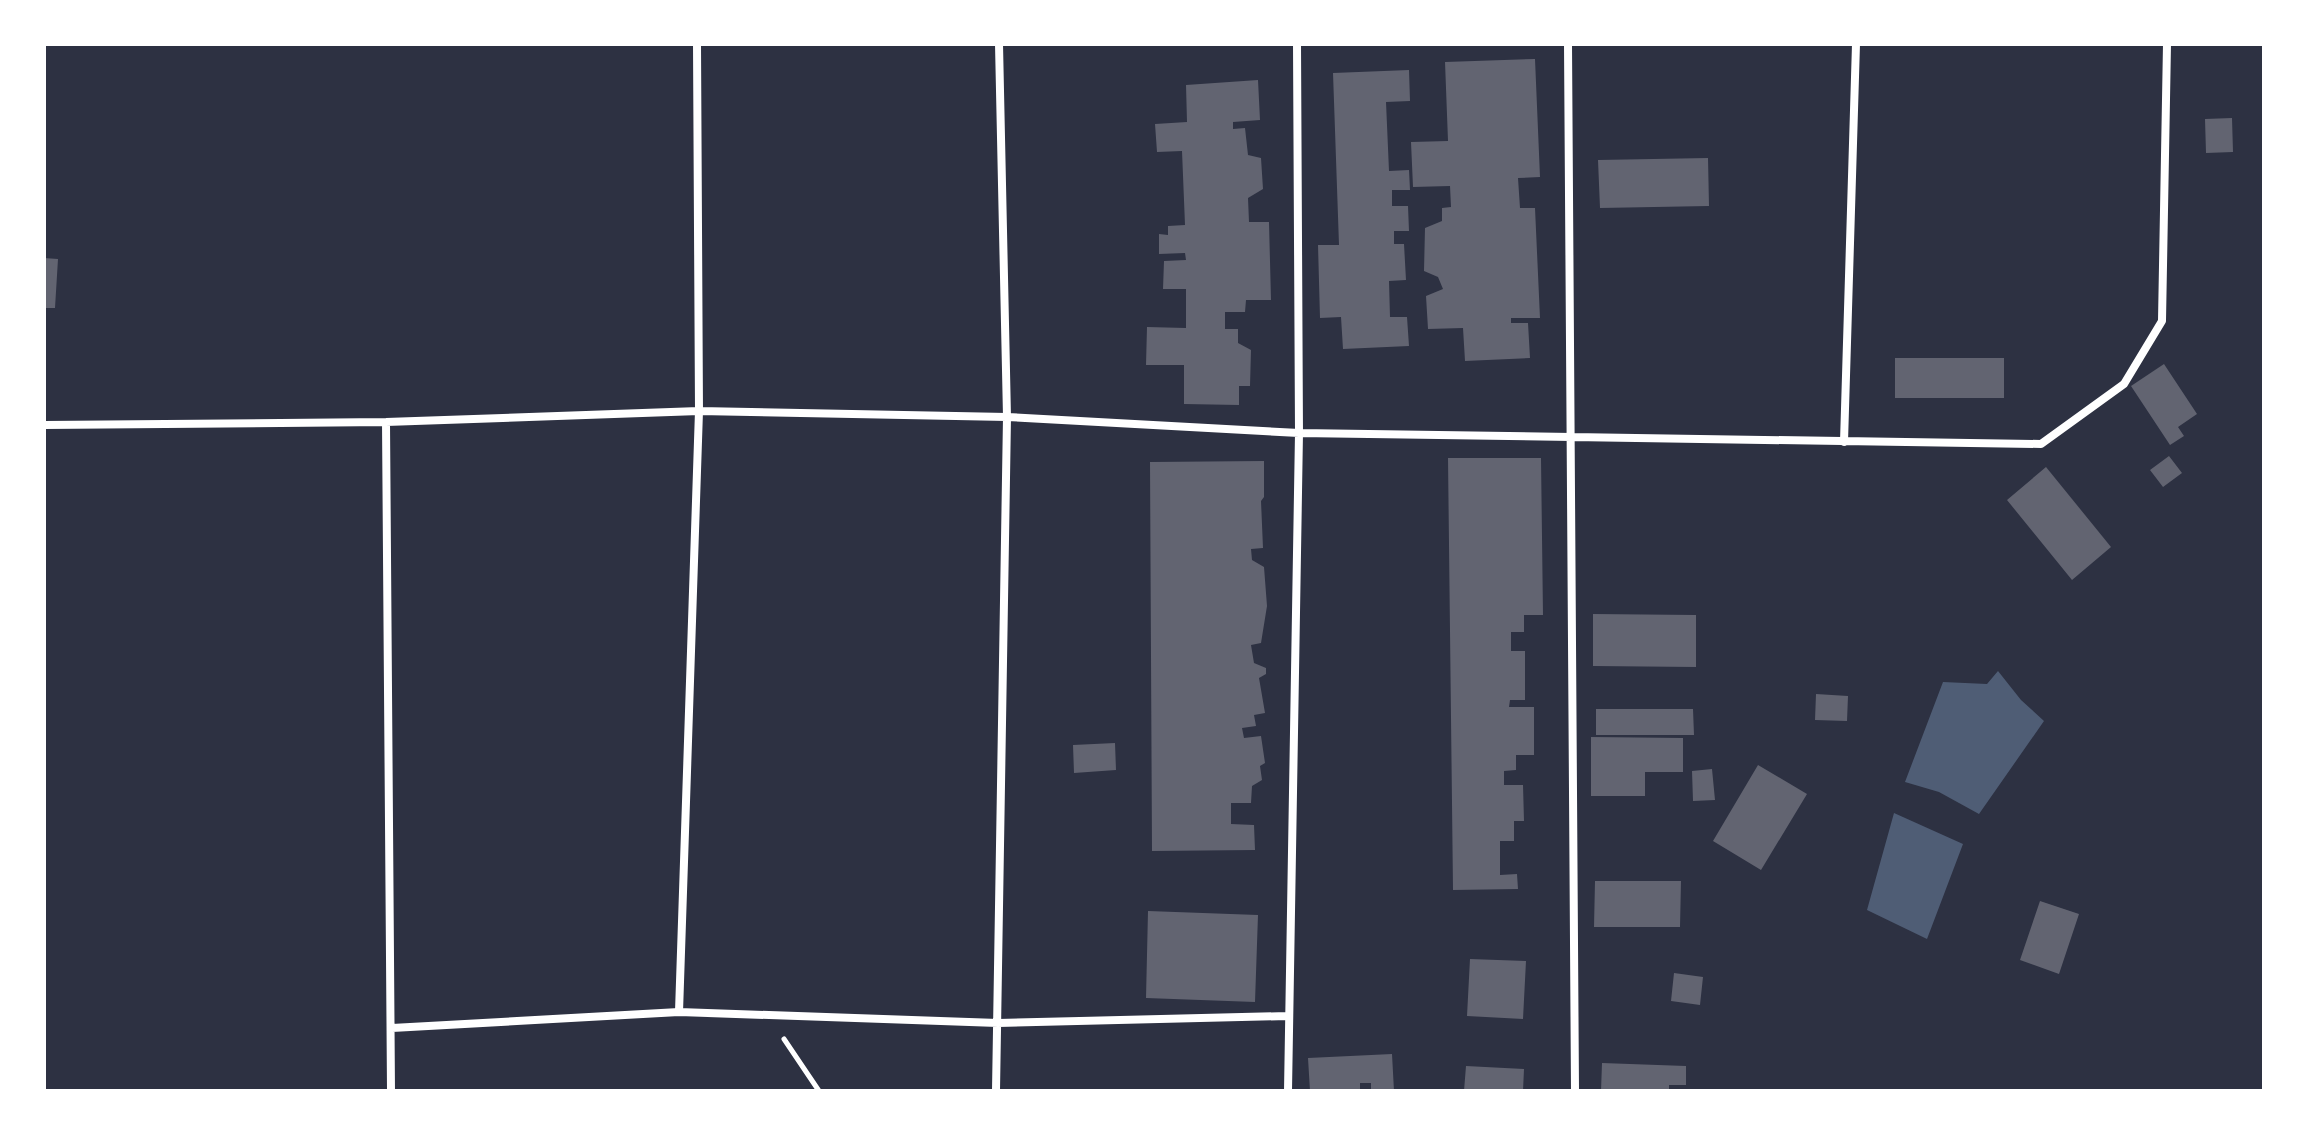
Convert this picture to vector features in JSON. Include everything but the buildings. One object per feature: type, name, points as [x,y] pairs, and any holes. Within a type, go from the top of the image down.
[{"type":"street","points":[[679,1012],[699,411],[697,44]]},
{"type":"street","points":[[996,1091],[1007,417],[999,44]]},
{"type":"street","points":[[1288,1091],[1299,433],[1297,44]]},
{"type":"street","points":[[1568,44],[1575,1091]]},
{"type":"street","points":[[1844,442],[1856,44]]},
{"type":"street","points":[[44,425],[386,422],[699,411],[1007,417],[1299,433],[2041,444],[2124,384],[2162,321],[2167,44]]},
{"type":"street","points":[[386,422],[391,1091]]},
{"type":"street","points":[[392,1028],[679,1012],[998,1023],[1287,1016]]},
{"type":"path","points":[[768,1014],[819,1091]]},
{"type":"water","points":[[1998,671],[2021,700],[2044,721],[1979,814],[1939,792],[1905,782],[1943,682],[1987,684]]},
{"type":"water","points":[[1894,813],[1963,844],[1927,939],[1867,910]]}]
